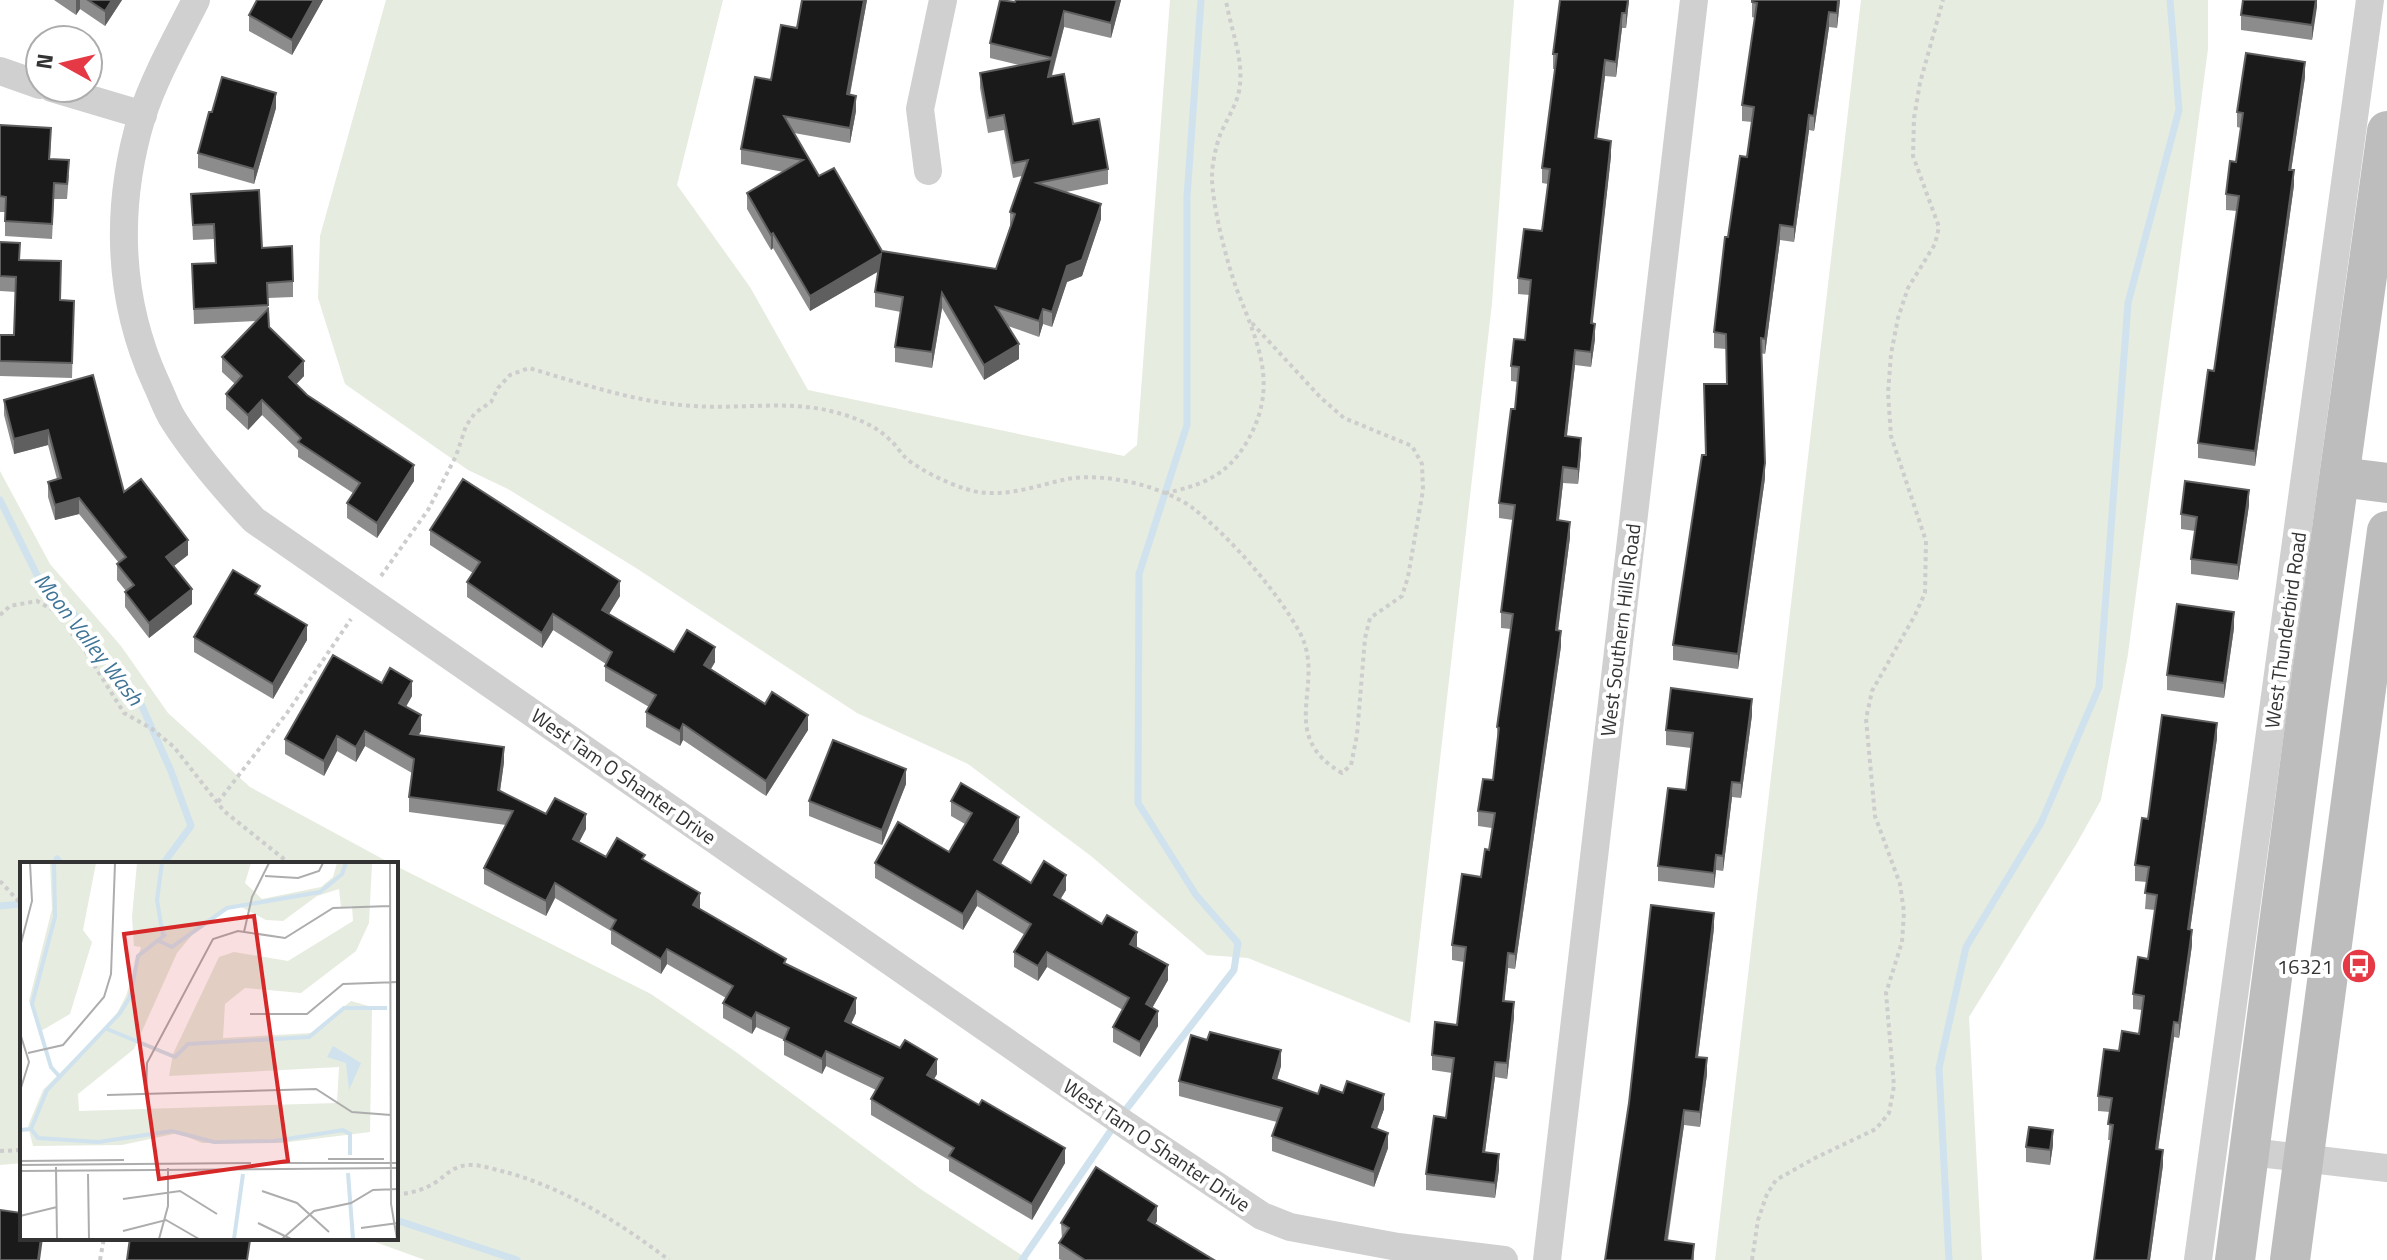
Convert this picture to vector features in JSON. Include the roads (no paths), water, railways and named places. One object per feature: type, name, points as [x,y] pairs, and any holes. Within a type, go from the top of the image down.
[{"type":"main road","name":"West Thunderbird Road","points":[[2235,1260],[2387,131]]},
{"type":"main road","points":[[2340,477],[2387,483]]},
{"type":"main road","points":[[2290,1260],[2387,531]]},
{"type":"street","name":"West Tam O Shanter Drive","points":[[196,0],[143,115],[129,170],[123,223],[126,289],[141,351],[172,419],[210,473],[254,520],[1194,1172],[1262,1216],[1319,1234],[1504,1260]]},
{"type":"street","points":[[928,171],[920,109],[943,0]]},
{"type":"street","name":"West Southern Hills Road","points":[[1547,1260],[1694,0]]},
{"type":"street","name":"West Thunderbird Road","points":[[2198,1260],[2370,0]]},
{"type":"street","points":[[0,71],[24,79]]},
{"type":"street","points":[[104,103],[143,115]]},
{"type":"street","points":[[2250,1152],[2387,1168]]},
{"type":"waterway","points":[[1121,1116],[1234,970],[1238,943],[1196,895],[1138,803],[1139,574],[1187,425],[1187,197],[1201,0]]},
{"type":"waterway","points":[[1949,1260],[1939,1068],[1966,947],[2041,823],[2099,687],[2128,303],[2179,110],[2170,0]]},
{"type":"waterway","name":"Moon Valley Wash","points":[[0,500],[37,575],[74,614],[141,704],[191,826],[164,862]]},
{"type":"waterway","name":"Moon Valley Wash","points":[[0,906],[20,904]]},
{"type":"waterway","points":[[1022,1260],[1114,1126]]},
{"type":"waterway","name":"Moon Valley Wash","points":[[398,1221],[517,1260]]},
{"type":"place","name":"16321","points":[[2359,966]]}]
